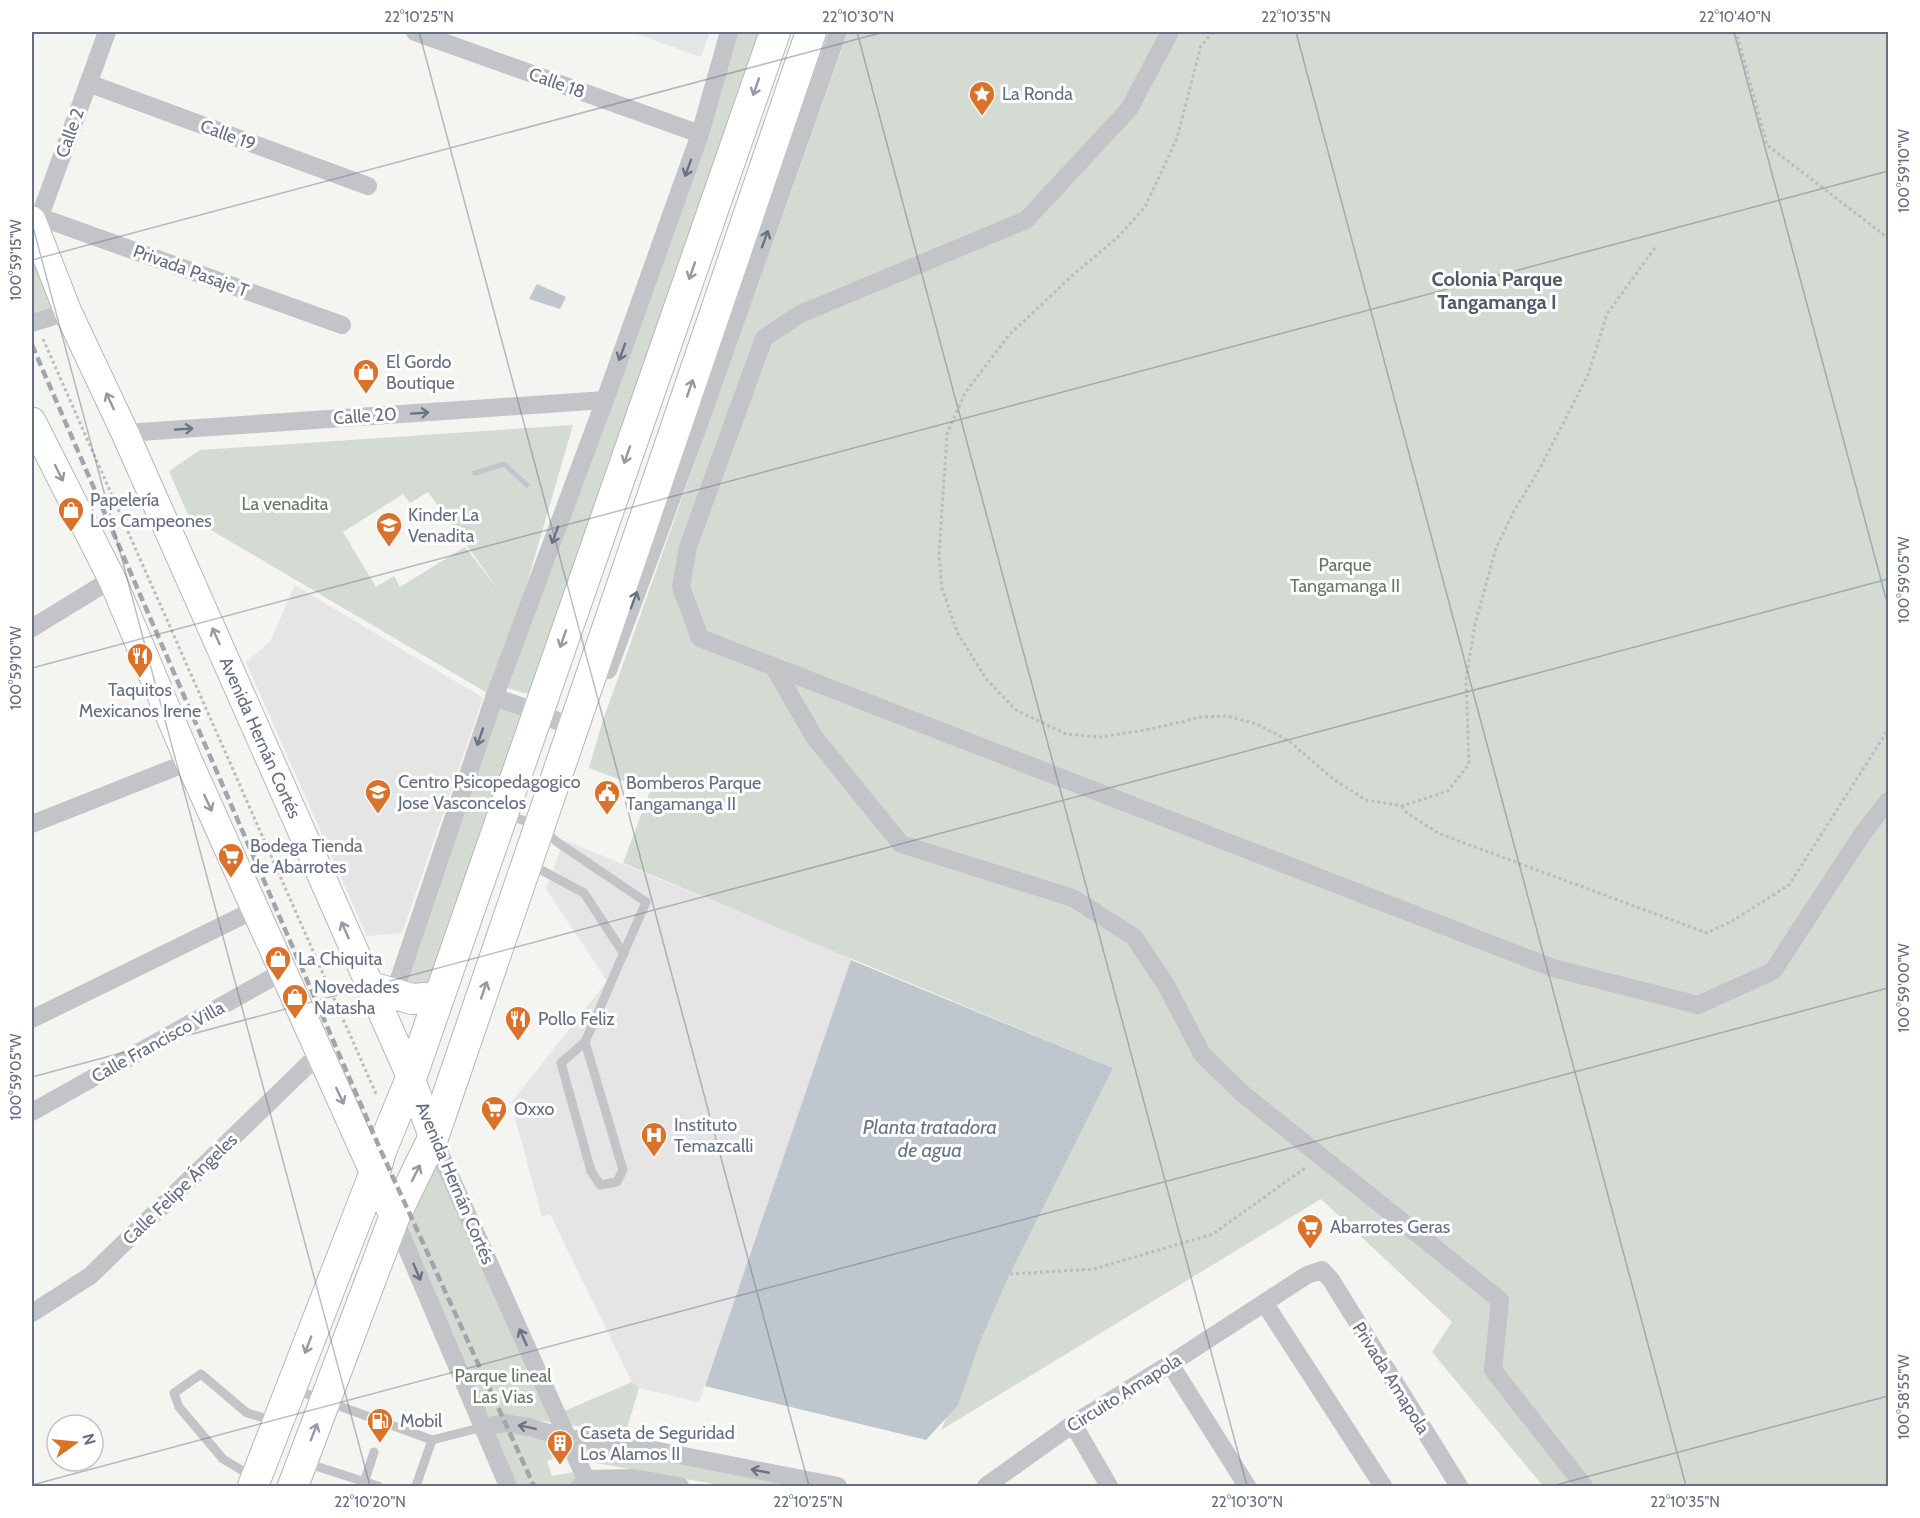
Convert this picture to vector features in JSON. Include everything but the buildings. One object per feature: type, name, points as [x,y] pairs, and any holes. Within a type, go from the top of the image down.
[{"type":"main road","points":[[254,1482],[375,1172],[381,1150],[411,1078],[775,32]]},
{"type":"main road","points":[[297,1474],[394,1218],[433,1138],[539,826],[689,424],[798,110],[828,37]]},
{"type":"main road","name":"Avenida Hernán Cortés","points":[[35,225],[68,312],[383,990],[433,1138]]},
{"type":"main road","points":[[35,433],[112,579],[189,762],[394,1218]]},
{"type":"main road","points":[[383,990],[412,999],[439,997]]},
{"type":"street","name":"Calle 2","points":[[35,225],[107,32]]},
{"type":"street","name":"Calle 18","points":[[415,32],[700,134]]},
{"type":"street","points":[[383,990],[605,400],[700,134],[729,32]]},
{"type":"street","points":[[828,37],[851,32]]},
{"type":"street","points":[[1170,32],[1129,109],[1026,220],[800,314],[764,338],[688,548],[681,587],[700,638],[1553,968],[1698,1005],[1773,971],[1863,833],[1888,801]]},
{"type":"street","name":"Calle 19","points":[[88,83],[368,186]]},
{"type":"street","name":"Privada Pasaje T","points":[[35,225],[342,325]]},
{"type":"street","points":[[32,323],[68,312]]},
{"type":"street","name":"Calle 20","points":[[126,433],[605,400]]},
{"type":"street","points":[[32,628],[112,579]]},
{"type":"street","points":[[773,666],[815,738],[901,844],[1073,898],[1134,937],[1166,985],[1202,1054],[1243,1094],[1500,1300],[1493,1370],[1584,1486]]},
{"type":"street","points":[[494,697],[538,712],[574,729]]},
{"type":"street","points":[[32,824],[189,762]]},
{"type":"street","points":[[32,1019],[256,909]]},
{"type":"street","name":"Calle Francisco Villa","points":[[32,1112],[284,971]]},
{"type":"street","name":"Calle Felipe Ángeles","points":[[32,1313],[90,1276],[320,1053]]},
{"type":"street","name":"Avenida Hernán Cortés","points":[[433,1138],[569,1439],[585,1484]]},
{"type":"street","points":[[394,1218],[508,1486]]},
{"type":"street","name":"Circuito Amapola","points":[[986,1486],[1072,1424],[1265,1304],[1307,1275],[1322,1270]]},
{"type":"street","name":"Privada Amapola","points":[[1322,1270],[1337,1290],[1459,1486]]},
{"type":"street","points":[[1265,1304],[1383,1486]]},
{"type":"street","points":[[1170,1364],[1247,1486]]},
{"type":"street","points":[[483,1427],[505,1423],[529,1427],[569,1439],[602,1440],[838,1486]]},
{"type":"street","points":[[1072,1424],[1110,1486]]},
{"type":"street","points":[[585,1484],[633,1479],[680,1486]]},
{"type":"lane","points":[[503,814],[539,826],[557,842],[646,902],[585,1042],[561,1063],[591,1171],[600,1185],[617,1182],[623,1170],[585,1042]]},
{"type":"lane","points":[[528,863],[584,893],[624,954]]},
{"type":"lane","points":[[254,1482],[223,1460],[179,1407],[174,1393],[201,1374],[247,1413],[278,1422]]},
{"type":"lane","points":[[291,1388],[432,1440],[483,1427]]},
{"type":"lane","points":[[380,1432],[382,1422]]},
{"type":"lane","points":[[416,1486],[432,1440]]},
{"type":"lane","points":[[364,1484],[374,1452]]},
{"type":"lane","points":[[297,1474],[378,1486]]},
{"type":"path","points":[[1213,32],[1201,46],[1177,138],[1146,207],[1117,238],[1009,334],[965,393],[947,434],[939,555],[942,588],[958,634],[987,680],[1016,710],[1066,734],[1100,737],[1151,729],[1201,717],[1227,716],[1257,724],[1289,741],[1334,779],[1366,800],[1402,806],[1448,791],[1469,764],[1466,679],[1475,624],[1496,548],[1584,383],[1607,314],[1657,245]]},
{"type":"path","points":[[1732,32],[1738,38],[1767,145],[1888,238]]},
{"type":"path","points":[[43,339],[391,1126]]},
{"type":"path","points":[[1402,806],[1407,813],[1440,834],[1707,933],[1732,921],[1789,885],[1888,730]]},
{"type":"path","points":[[1010,1274],[1094,1269],[1214,1234],[1321,1156]]},
{"type":"shaded area","points":[[631,32],[710,32],[701,57]]},
{"type":"shaded area","name":"Centro Psicopedagogico Jose Vasconcelos","points":[[295,585],[483,698],[402,933],[367,936],[246,662],[270,642]]},
{"type":"shaded area","name":"Instituto Temazcalli","points":[[564,840],[852,958],[699,1402],[639,1388],[632,1382],[550,1214],[542,1217],[511,1103],[607,981],[546,889]]},
{"type":"green space","points":[[731,32],[760,32],[543,698],[507,688]]},
{"type":"green space","name":"Parque Tangamanga II","points":[[848,32],[1888,32],[1888,1486],[1543,1486],[1432,1352],[1452,1322],[1321,1199],[941,1430],[1010,1274],[1113,1068],[623,863],[650,791],[589,768],[602,723]]},
{"type":"green space","points":[[32,241],[60,308],[32,316]]},
{"type":"green space","name":"La venadita","points":[[573,425],[494,697],[189,517],[169,471],[200,450]],"holes":[[[428,492],[502,594],[465,547],[400,587],[394,576],[376,587],[343,532],[403,494],[410,503]]]},
{"type":"green space","points":[[493,701],[525,715],[428,994],[396,985]]},
{"type":"green space","name":"Parque lineal Las Vias","points":[[435,1158],[551,1422],[506,1417],[485,1420],[403,1223]]},
{"type":"green space","points":[[632,1382],[639,1388],[625,1435],[566,1424],[562,1412]]},
{"type":"green space","name":"Parque lineal Las Vias","points":[[506,1429],[557,1436],[565,1454],[547,1461],[552,1476],[574,1472],[581,1486],[512,1486],[490,1432]]},
{"type":"green space","points":[[580,1439],[833,1486],[725,1486],[591,1462]]},
{"type":"water","points":[[537,284],[566,297],[560,309],[529,299]]},
{"type":"water","name":"Planta tratadora de agua","points":[[851,960],[1113,1068],[1010,1274],[980,1342],[958,1405],[926,1440],[705,1386]]},
{"type":"waterway","points":[[475,473],[504,464],[527,485]]},
{"type":"railway","points":[[32,345],[381,1151],[534,1486]]},
{"type":"place","name":"La Ronda","points":[[982,117]]},
{"type":"place","name":"El Gordo Boutique","points":[[366,395]]},
{"type":"place","name":"Papelería Los Campeones","points":[[71,533]]},
{"type":"place","name":"Kinder La Venadita","points":[[389,548]]},
{"type":"place","name":"Taquitos Mexicanos Irene","points":[[140,679]]},
{"type":"place","name":"Centro Psicopedagogico Jose Vasconcelos","points":[[378,815]]},
{"type":"place","name":"Bomberos Parque Tangamanga II","points":[[607,816]]},
{"type":"place","name":"Bodega Tienda de Abarrotes","points":[[231,879]]},
{"type":"place","name":"La Chiquita","points":[[278,982]]},
{"type":"place","name":"Novedades Natasha","points":[[295,1020]]},
{"type":"place","name":"Pollo Feliz","points":[[518,1042]]},
{"type":"place","name":"Oxxo","points":[[494,1132]]},
{"type":"place","name":"Instituto Temazcalli","points":[[654,1158]]},
{"type":"place","name":"Abarrotes Geras","points":[[1310,1250]]},
{"type":"place","name":"Mobil","points":[[380,1444]]},
{"type":"place","name":"Caseta de Seguridad Los Alamos II","points":[[560,1466]]},
{"type":"district","name":"Colonia Parque Tangamanga I","points":[[1497,290]]}]
